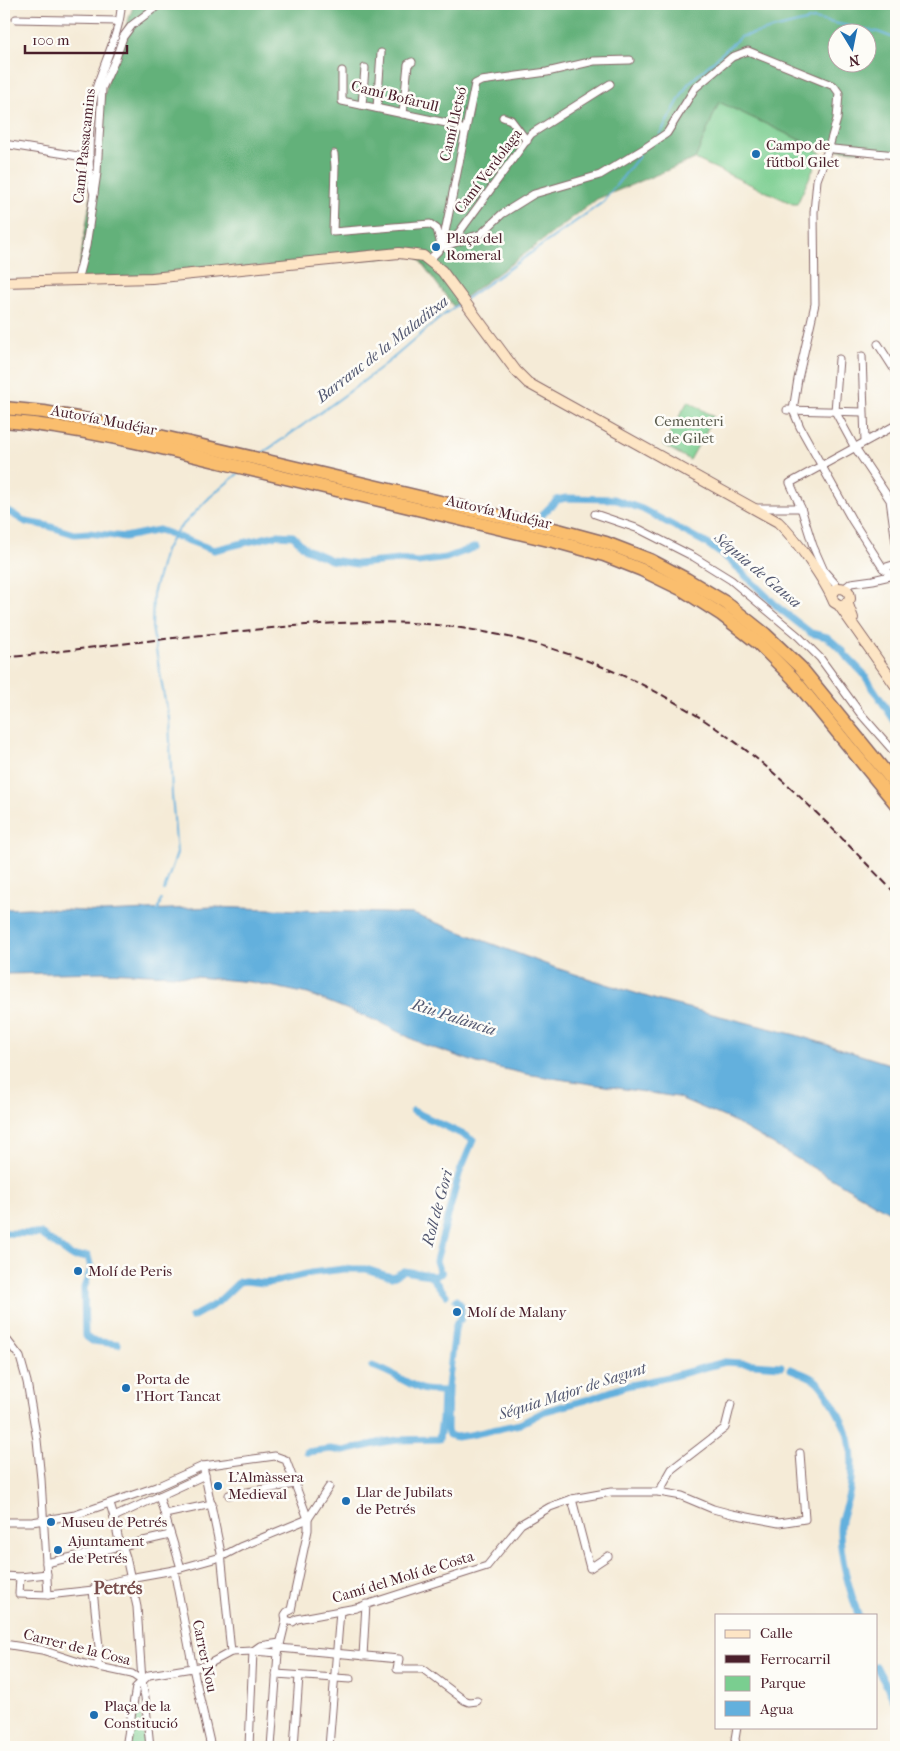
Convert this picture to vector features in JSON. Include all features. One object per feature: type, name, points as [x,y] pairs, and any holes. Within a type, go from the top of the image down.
[{"type":"highway","name":"Autovía Mudéjar","points":[[4,408],[44,412],[99,422],[237,460],[265,472],[557,542],[604,555],[642,570],[681,589],[722,615],[758,643],[793,678],[896,804]]},
{"type":"highway","name":"Autovía Mudéjar","points":[[4,421],[42,424],[237,460],[280,464],[558,530],[606,543],[650,560],[686,578],[726,603],[765,634],[801,668],[896,785]]},
{"type":"street","points":[[94,194],[89,178],[91,107],[121,12],[121,4]]},
{"type":"street","name":"Camí Passacamins","points":[[77,281],[86,246],[97,173],[102,88],[116,58],[123,37],[132,25],[160,4]]},
{"type":"street","points":[[16,19],[118,21]]},
{"type":"street","points":[[428,261],[442,247],[481,234],[502,214],[534,194],[600,175],[646,148],[666,133],[695,88],[732,57],[748,51],[834,86],[839,93],[837,119],[817,180],[814,212],[815,304],[790,410],[852,520],[883,568],[894,575]]},
{"type":"street","points":[[377,108],[381,53]]},
{"type":"street","name":"Camí Lletsó","points":[[442,247],[475,84],[547,72],[594,61],[630,60]]},
{"type":"street","points":[[403,114],[406,72],[408,64],[412,62]]},
{"type":"street","points":[[362,105],[365,68]]},
{"type":"street","name":"Camí Bofarull","points":[[342,71],[342,101],[456,125],[465,132]]},
{"type":"street","name":"Camí Verdolaga","points":[[442,247],[458,234],[531,134],[610,84]]},
{"type":"street","points":[[503,117],[511,120],[527,141]]},
{"type":"street","points":[[4,144],[90,158]]},
{"type":"street","points":[[829,147],[833,149],[896,155]]},
{"type":"street","points":[[334,154],[336,167],[332,232],[430,224],[437,229],[442,247]]},
{"type":"street","points":[[4,282],[152,278],[399,253],[422,256],[442,272],[516,371],[528,383],[778,522],[788,532],[816,571],[842,595]]},
{"type":"street","points":[[878,344],[896,372]]},
{"type":"street","points":[[862,356],[865,441]]},
{"type":"street","points":[[839,359],[835,411],[854,446],[890,500],[896,543]]},
{"type":"street","points":[[790,410],[864,412]]},
{"type":"street","points":[[896,428],[854,446],[790,483],[824,571],[842,595],[857,631],[896,686]]},
{"type":"street","points":[[753,508],[801,508]]},
{"type":"street","points":[[594,514],[639,529],[694,557],[731,580],[798,636],[820,658],[860,713],[896,754]]},
{"type":"street","points":[[883,568],[896,564]]},
{"type":"street","points":[[842,595],[872,580],[894,575]]},
{"type":"street","points":[[4,1336],[20,1357],[25,1371],[37,1440],[48,1595]]},
{"type":"street","points":[[659,1492],[672,1469],[725,1428],[731,1404]]},
{"type":"street","name":"Camí del Molí de Costa","points":[[297,1619],[366,1604],[487,1566],[521,1524],[550,1507],[572,1499],[611,1492],[659,1492],[682,1496],[713,1509],[732,1514],[786,1522],[805,1519],[800,1452]]},
{"type":"street","points":[[4,1522],[44,1521],[76,1515],[156,1487],[203,1466],[275,1456],[286,1460],[308,1519],[308,1530],[291,1610],[286,1613],[279,1648],[271,1747]]},
{"type":"street","points":[[203,1466],[221,1557],[231,1652]]},
{"type":"street","points":[[114,1517],[205,1475]]},
{"type":"street","points":[[229,1495],[295,1484]]},
{"type":"street","points":[[20,1577],[19,1594],[48,1595],[93,1590],[96,1586],[131,1577],[177,1569],[221,1557],[308,1519],[329,1488]]},
{"type":"street","name":"Carrer Nou","points":[[160,1496],[177,1569],[193,1668],[211,1747]]},
{"type":"street","points":[[572,1499],[590,1568],[608,1556]]},
{"type":"street","points":[[110,1504],[120,1546],[123,1548],[126,1557],[137,1607],[142,1681],[150,1747]]},
{"type":"street","points":[[164,1514],[212,1504]]},
{"type":"street","points":[[46,1563],[170,1535]]},
{"type":"street","points":[[4,1576],[20,1577],[47,1574]]},
{"type":"street","points":[[93,1590],[98,1640],[98,1667]]},
{"type":"street","points":[[363,1656],[366,1604]]},
{"type":"street","points":[[286,1620],[293,1622],[297,1619],[296,1612],[291,1610]]},
{"type":"street","points":[[329,1747],[340,1611]]},
{"type":"street","name":"Carrer de la Cosa","points":[[4,1644],[42,1650],[85,1664],[132,1674],[142,1681]]},
{"type":"street","points":[[126,1747],[136,1687],[142,1681],[149,1675],[204,1666],[231,1652],[279,1648],[399,1659],[397,1669],[423,1669],[464,1700],[470,1702],[477,1701]]},
{"type":"street","points":[[249,1747],[253,1651]]},
{"type":"street","points":[[276,1674],[350,1679]]},
{"type":"street","points":[[294,1747],[299,1676]]},
{"type":"street","points":[[133,1704],[141,1703],[146,1706]]},
{"type":"street","points":[[737,1728],[735,1738],[737,1747]]},
{"type":"green space","points":[[134,4],[896,4],[896,151],[855,151],[817,148],[719,102],[695,159],[597,199],[453,306],[416,255],[77,281],[98,152],[100,112],[110,72]]},
{"type":"green space","name":"Campo de fútbol Gilet","points":[[719,102],[817,148],[816,150],[821,153],[797,204],[793,204],[695,159]]},
{"type":"green space","name":"Cementeri de Gilet","points":[[688,401],[714,417],[690,460],[663,445]]},
{"type":"green space","points":[[138,1692],[145,1747],[129,1747]]},
{"type":"water","name":"Riu Palància","points":[[213,907],[413,914],[556,968],[660,1001],[796,1035],[896,1066],[896,1216],[729,1119],[677,1097],[526,1074],[477,1063],[422,1044],[379,1022],[308,994],[251,982],[174,975],[104,972],[4,974],[4,909],[29,908],[103,912]]},
{"type":"waterway","name":"Barranc de la Maladitxa","points":[[660,134],[688,84],[740,37],[814,19],[878,32],[896,39]]},
{"type":"waterway","name":"Barranc de la Maladitxa","points":[[466,299],[603,202],[640,155]]},
{"type":"waterway","name":"Barranc de la Maladitxa","points":[[261,454],[360,384],[460,303]]},
{"type":"waterway","name":"Barranc de la Maladitxa","points":[[164,890],[177,853],[172,795],[169,718],[152,627],[153,594],[165,551],[174,534],[210,497],[240,472]]},
{"type":"waterway","name":"Séquia de Gausa","points":[[543,514],[557,500],[566,498],[614,499],[642,509],[706,543],[729,560],[780,609],[811,633],[827,637],[843,651],[863,673],[896,723]]},
{"type":"waterway","name":"Séquia de Gausa","points":[[4,509],[26,522],[74,534],[89,533],[125,537],[159,530],[214,550],[277,535],[293,536],[306,549],[331,560],[357,564],[400,560],[418,562],[446,558],[476,547]]},
{"type":"waterway","name":"Barranc de la Maladitxa","points":[[158,910],[161,900]]},
{"type":"waterway","name":"Roll de Gori","points":[[413,1111],[468,1137]]},
{"type":"waterway","name":"Roll de Gori","points":[[432,1277],[442,1273],[436,1261],[459,1174],[473,1140]]},
{"type":"waterway","name":"Séquia Major de Sagunt","points":[[4,1233],[41,1234],[73,1257],[88,1256],[91,1268],[84,1288],[85,1336],[92,1341],[118,1344]]},
{"type":"waterway","name":"Séquia Major de Sagunt","points":[[192,1317],[217,1303],[239,1282],[273,1282],[311,1273],[344,1269],[366,1269],[391,1277],[404,1271],[430,1275],[446,1295]]},
{"type":"waterway","name":"Séquia Major de Sagunt","points":[[456,1300],[461,1305],[461,1319],[457,1322],[455,1329],[448,1387],[447,1430],[449,1435],[456,1437],[520,1424],[545,1411],[586,1400],[626,1386],[725,1362],[781,1366]]},
{"type":"waterway","points":[[307,1452],[330,1449],[344,1451],[398,1440],[439,1439],[443,1391],[422,1389],[372,1366]]},
{"type":"waterway","name":"Séquia Major de Sagunt","points":[[791,1369],[820,1384],[836,1409],[850,1443],[852,1454],[851,1478],[849,1494],[840,1524],[840,1540],[851,1594],[858,1614]]},
{"type":"waterway","name":"Séquia Major de Sagunt","points":[[878,1670],[896,1704]]},
{"type":"railway","points":[[4,658],[205,635],[354,622],[426,624],[506,636],[546,647],[622,675],[694,713],[750,753],[794,791],[896,894]]},
{"type":"place","name":"Campo de fútbol Gilet","points":[[756,154]]},
{"type":"place","name":"Plaça del Romeral","points":[[436,247]]},
{"type":"place","name":"Molí de Peris","points":[[78,1271]]},
{"type":"place","name":"Molí de Malany","points":[[457,1312]]},
{"type":"place","name":"Porta de l'Hort Tancat","points":[[126,1388]]},
{"type":"place","name":"L'Almàssera Medieval","points":[[218,1486]]},
{"type":"place","name":"Llar de Jubilats de Petrés","points":[[346,1501]]},
{"type":"place","name":"Museu de Petrés","points":[[51,1522]]},
{"type":"place","name":"Ajuntament de Petrés","points":[[58,1550]]},
{"type":"place","name":"Plaça de la Constitució","points":[[94,1715]]},
{"type":"district","name":"Petrés","points":[[118,1588]]}]
